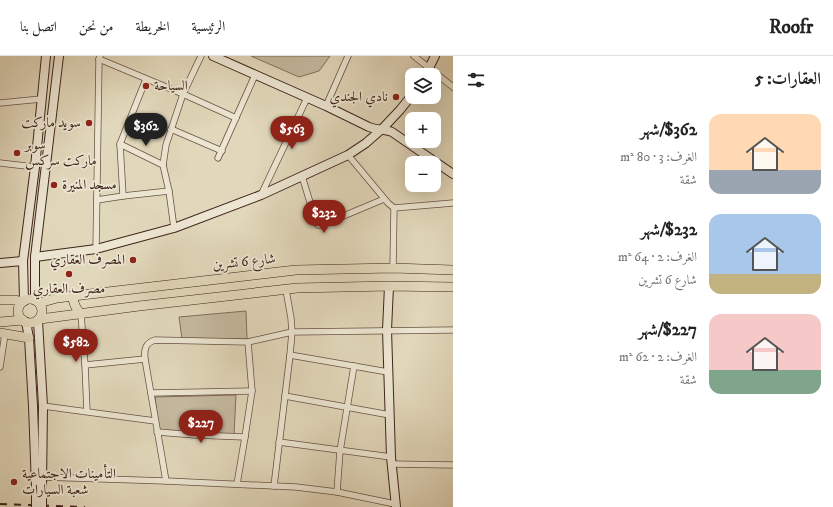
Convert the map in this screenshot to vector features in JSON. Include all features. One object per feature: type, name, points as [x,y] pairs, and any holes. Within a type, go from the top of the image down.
[{"type":"main road","name":"شارع 6 تشرين","points":[[37,302],[73,296],[296,270],[393,268],[453,270]]},
{"type":"main road","points":[[0,322],[24,321],[34,323],[39,320],[146,305],[297,288],[389,286],[453,287]]},
{"type":"main road","points":[[73,296],[74,304],[80,314]]},
{"type":"main road","points":[[0,300],[28,300],[37,302],[42,311],[42,315],[39,320]]},
{"type":"main road","points":[[24,301],[20,305],[19,311],[19,315],[24,321]]},
{"type":"main road","points":[[3,333],[28,338]]},
{"type":"street","points":[[24,301],[23,261],[35,167],[46,56]]},
{"type":"street","points":[[37,302],[35,257],[59,56]]},
{"type":"street","points":[[174,228],[164,165],[166,145],[184,94],[201,56]]},
{"type":"street","points":[[213,56],[326,106],[368,127],[390,131],[453,174]]},
{"type":"street","points":[[326,106],[348,56]]},
{"type":"street","points":[[414,56],[424,68]]},
{"type":"street","points":[[429,68],[435,56]]},
{"type":"street","points":[[96,249],[99,57],[236,118]]},
{"type":"street","points":[[218,158],[255,75]]},
{"type":"street","points":[[123,196],[120,144],[146,79]]},
{"type":"street","points":[[441,80],[453,87]]},
{"type":"street","points":[[261,195],[307,98]]},
{"type":"street","points":[[0,103],[41,99]]},
{"type":"street","points":[[35,257],[96,249],[174,228],[261,195],[348,155],[382,130],[405,104]]},
{"type":"street","points":[[172,129],[222,151]]},
{"type":"street","points":[[120,144],[164,165]]},
{"type":"street","points":[[348,155],[384,199],[394,208],[453,203]]},
{"type":"street","points":[[0,163],[35,167]]},
{"type":"street","points":[[302,176],[318,225],[322,225],[384,199]]},
{"type":"street","points":[[97,200],[169,191]]},
{"type":"street","points":[[393,268],[394,208]]},
{"type":"street","points":[[0,263],[23,261]]},
{"type":"street","points":[[40,483],[166,481],[296,487],[336,492],[396,506],[392,461],[388,372],[387,330],[389,286]]},
{"type":"street","points":[[274,486],[292,332],[286,290]]},
{"type":"street","points":[[80,314],[85,365],[87,411]]},
{"type":"street","points":[[36,507],[40,483],[43,406],[39,320]]},
{"type":"street","points":[[24,321],[28,338],[42,507]]},
{"type":"street","points":[[166,481],[145,359],[145,348],[151,341],[248,342],[292,332],[453,330]]},
{"type":"street","points":[[0,367],[3,333]]},
{"type":"street","points":[[237,484],[246,437],[252,391],[248,342]]},
{"type":"street","points":[[290,354],[388,372]]},
{"type":"street","points":[[85,365],[145,359]]},
{"type":"street","points":[[336,492],[340,451],[354,366]]},
{"type":"street","points":[[151,393],[252,391]]},
{"type":"street","points":[[285,396],[390,415]]},
{"type":"street","points":[[43,406],[155,421]]},
{"type":"street","points":[[157,432],[246,437]]},
{"type":"street","points":[[279,442],[340,451],[392,461],[453,465]]},
{"type":"shaded area","points":[[251,56],[330,56],[319,71],[299,77]]},
{"type":"shaded area","points":[[246,311],[247,339],[182,339],[179,317]]},
{"type":"shaded area","points":[[236,395],[234,435],[159,431],[155,397]]},
{"type":"railway","points":[[0,504],[85,507]]},
{"type":"place","name":"السياحة","points":[[146,86]]},
{"type":"place","name":"نادي الجندي","points":[[396,97]]},
{"type":"place","name":"سويد ماركت","points":[[89,123]]},
{"type":"place","name":"سوبر ماركت سركس","points":[[17,153]]},
{"type":"place","name":"مسجد المنيرة","points":[[54,185]]},
{"type":"place","name":"المصرف العقاري","points":[[133,260]]},
{"type":"place","name":"مصرف العقاري","points":[[69,274]]},
{"type":"place","name":"التأمينات الاجتماعية شعبة السيارات","points":[[14,482]]}]
